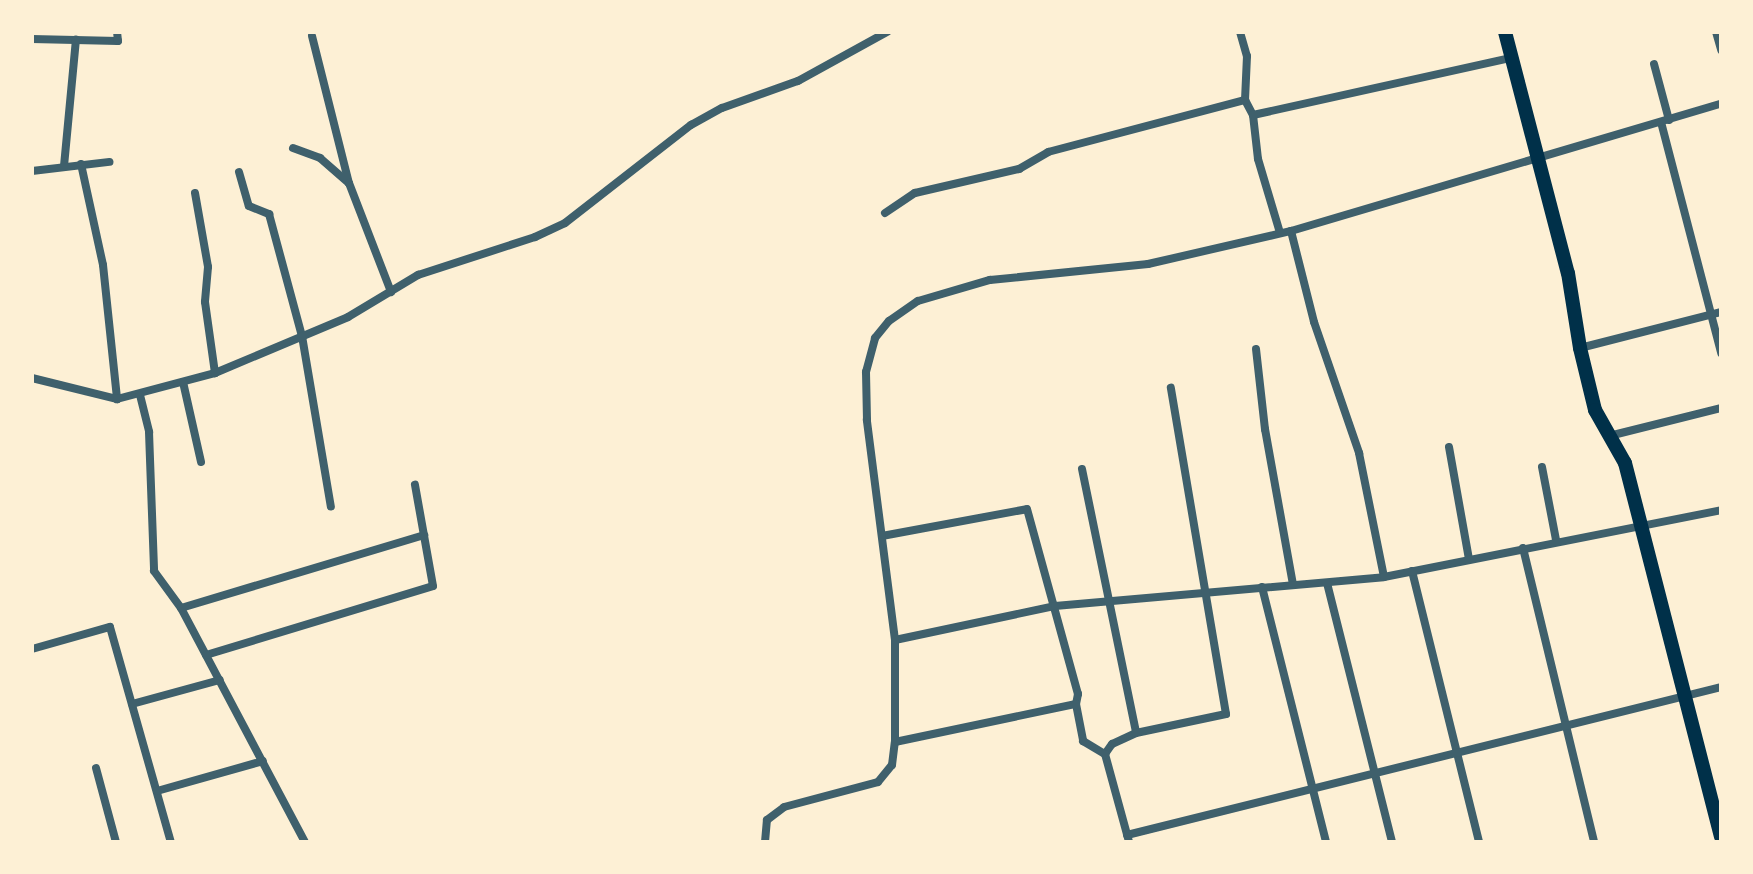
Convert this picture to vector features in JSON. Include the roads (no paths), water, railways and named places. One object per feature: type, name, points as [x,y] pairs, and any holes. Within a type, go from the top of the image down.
[{"type":"main road","points":[[1505,32],[1568,273],[1580,348],[1595,410],[1625,463],[1721,837]]},
{"type":"street","points":[[32,39],[118,41],[117,32]]},
{"type":"street","points":[[32,378],[117,399],[215,373],[348,317],[418,275],[535,237],[565,223],[691,125],[722,108],[798,81],[887,32]]},
{"type":"street","points":[[1240,32],[1247,56],[1245,100],[1253,115],[1258,159],[1280,233]]},
{"type":"street","points":[[1716,32],[1721,50]]},
{"type":"street","points":[[312,36],[349,183],[391,292]]},
{"type":"street","points":[[64,166],[76,40]]},
{"type":"street","points":[[1253,115],[1510,58]]},
{"type":"street","points":[[1654,64],[1665,121],[1716,313],[1721,353]]},
{"type":"street","points":[[885,213],[915,193],[1019,169],[1048,152],[1245,100]]},
{"type":"street","points":[[765,842],[767,820],[784,807],[878,782],[892,765],[895,742],[895,640],[867,420],[866,372],[875,338],[889,321],[918,301],[990,280],[1148,264],[1291,231],[1721,104]]},
{"type":"street","points":[[293,148],[320,158],[349,183]]},
{"type":"street","points":[[32,171],[109,162]]},
{"type":"street","points":[[81,164],[103,265],[117,399]]},
{"type":"street","points":[[239,172],[249,206],[269,214],[302,336],[331,507]]},
{"type":"street","points":[[195,193],[208,267],[205,302],[215,373]]},
{"type":"street","points":[[1291,231],[1314,322],[1359,453],[1384,577]]},
{"type":"street","points":[[1580,348],[1716,313]]},
{"type":"street","points":[[1256,349],[1265,429],[1293,584]]},
{"type":"street","points":[[183,382],[201,462]]},
{"type":"street","points":[[1105,754],[1112,744],[1136,733],[1226,714],[1171,388]]},
{"type":"street","points":[[140,395],[149,432],[154,571],[181,608],[304,842]]},
{"type":"street","points":[[1608,437],[1721,408]]},
{"type":"street","points":[[1449,447],[1469,559]]},
{"type":"street","points":[[1542,467],[1556,540]]},
{"type":"street","points":[[1082,469],[1136,733]]},
{"type":"street","points":[[206,655],[433,586],[415,485]]},
{"type":"street","points":[[882,536],[1027,509],[1078,694],[1076,704],[1083,741],[1105,754],[1128,839],[1312,788],[1721,687]]},
{"type":"street","points":[[895,640],[1055,606],[1384,577],[1556,540],[1721,510]]},
{"type":"street","points":[[181,608],[424,535]]},
{"type":"street","points":[[1523,548],[1594,842]]},
{"type":"street","points":[[1412,571],[1479,842]]},
{"type":"street","points":[[1327,583],[1392,842]]},
{"type":"street","points":[[1262,587],[1326,842]]},
{"type":"street","points":[[32,649],[110,627],[171,842]]},
{"type":"street","points":[[132,704],[220,680]]},
{"type":"street","points":[[895,742],[1076,704]]},
{"type":"street","points":[[157,791],[263,761]]},
{"type":"street","points":[[96,768],[116,842]]}]
